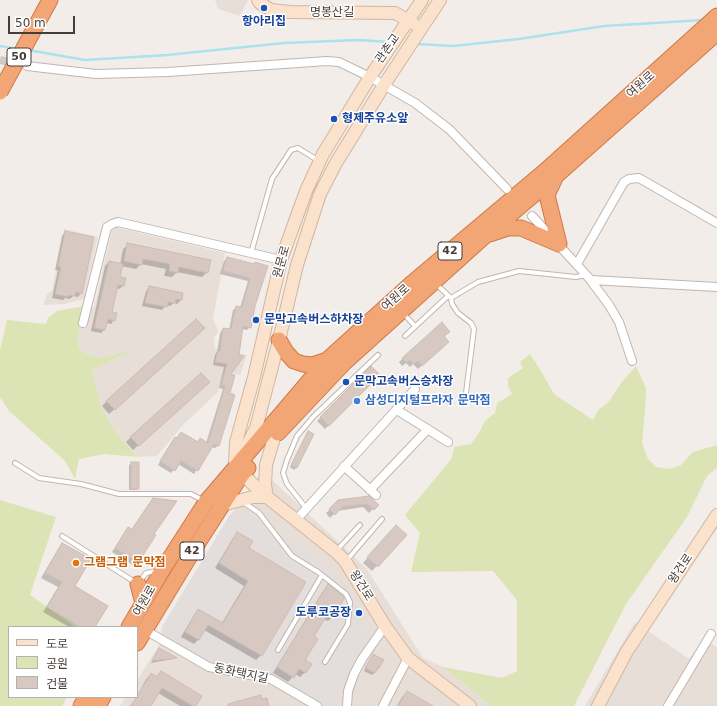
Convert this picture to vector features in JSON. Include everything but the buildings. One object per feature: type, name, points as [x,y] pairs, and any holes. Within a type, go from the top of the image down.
[{"type":"highway","name":"50","points":[[0,92],[34,19],[38,0]]},
{"type":"highway","name":"50","points":[[0,71],[34,19],[50,0]]},
{"type":"highway","name":"여원로","points":[[137,626],[143,603],[206,502],[274,438],[344,363],[486,235],[557,174],[688,50],[717,16]]},
{"type":"highway","name":"여원로","points":[[138,628],[194,549],[222,505],[238,472],[328,360],[411,284],[688,50],[717,33]]},
{"type":"highway","points":[[557,174],[548,195],[559,244]]},
{"type":"highway","points":[[486,235],[508,228],[521,228],[559,244]]},
{"type":"highway","points":[[279,340],[286,352],[294,361],[312,365],[328,360]]},
{"type":"highway","points":[[138,584],[143,603]]},
{"type":"main road","name":"명봉산길","points":[[258,0],[271,10],[290,12],[395,13],[405,24],[418,33]]},
{"type":"main road","points":[[405,24],[422,0]]},
{"type":"main road","points":[[418,33],[440,0]]},
{"type":"main road","name":"관촌교","points":[[372,73],[405,24]]},
{"type":"main road","name":"관촌교","points":[[386,82],[418,33]]},
{"type":"main road","name":"원문로","points":[[238,472],[236,442],[254,377],[281,260],[306,191],[320,161],[372,73]]},
{"type":"main road","name":"원문로","points":[[238,472],[256,428],[297,265],[320,194],[336,163],[386,82]]},
{"type":"main road","points":[[281,260],[297,265]]},
{"type":"main road","points":[[222,505],[240,500],[267,497],[265,485],[266,465],[274,438]]},
{"type":"main road","name":"왕건로","points":[[238,472],[345,561],[385,626],[408,658],[470,706]]},
{"type":"main road","name":"왕건로","points":[[598,706],[627,651],[717,515]]},
{"type":"street","points":[[27,66],[96,74],[168,72],[327,61],[339,62],[372,73],[415,103],[449,129],[507,189]]},
{"type":"street","points":[[576,264],[624,182],[629,179],[639,178],[717,223]]},
{"type":"street","points":[[532,216],[589,278],[609,305],[619,322],[632,361]]},
{"type":"street","points":[[83,323],[107,227],[118,222],[281,260]]},
{"type":"street","points":[[589,278],[717,287]]},
{"type":"street","points":[[296,520],[415,389]]},
{"type":"street","points":[[397,410],[448,442]]},
{"type":"street","points":[[344,466],[373,492],[428,429]]},
{"type":"street","points":[[346,706],[348,691],[354,674],[362,659],[385,626]]},
{"type":"street","name":"동화택지길","points":[[138,632],[209,667],[271,679],[317,706]]},
{"type":"street","points":[[668,706],[711,634]]},
{"type":"street","points":[[383,706],[408,658]]},
{"type":"lane","points":[[251,253],[272,179],[291,150],[298,148],[320,161]]},
{"type":"lane","points":[[405,336],[450,297],[478,282],[519,271],[589,278]]},
{"type":"lane","points":[[434,282],[450,297],[452,304],[458,313],[470,323],[474,329],[466,393]]},
{"type":"lane","points":[[402,311],[416,326]]},
{"type":"lane","points":[[306,508],[287,484],[283,473],[297,436],[314,416],[378,355]]},
{"type":"lane","points":[[15,463],[39,478],[80,484],[118,494],[191,494],[206,502]]},
{"type":"lane","points":[[240,500],[258,513],[292,556],[322,575],[346,594],[350,602],[348,624],[325,662]]},
{"type":"lane","points":[[345,561],[382,519]]},
{"type":"lane","points":[[336,552],[360,525]]},
{"type":"lane","points":[[62,536],[138,584],[146,573],[163,569]]},
{"type":"lane","points":[[278,650],[322,575]]},
{"type":"shaded area","points":[[215,0],[248,0],[240,16],[218,9]]},
{"type":"shaded area","points":[[115,227],[225,253],[213,319],[218,331],[214,339],[215,349],[247,355],[240,375],[224,371],[218,392],[183,425],[157,456],[137,457],[113,428],[101,407],[92,370],[133,350],[100,358],[81,351],[77,342],[84,306],[94,308],[112,229]]},
{"type":"shaded area","points":[[64,229],[98,237],[84,299],[64,304],[43,305],[47,294],[52,290]]},
{"type":"shaded area","points":[[267,475],[367,569],[423,658],[443,667],[491,706],[120,706],[125,698],[138,698],[138,678],[160,644],[162,627],[230,515]]},
{"type":"shaded area","name":"도루코공장","points":[[246,512],[273,528],[323,565],[348,587],[366,633],[366,640],[335,698],[337,706],[323,706],[275,676],[257,670],[231,668],[190,652],[168,637],[162,627],[230,515]]},
{"type":"shaded area","points":[[635,622],[689,659],[704,640],[717,647],[717,706],[585,706]]},
{"type":"green space","points":[[84,306],[77,342],[81,351],[100,358],[135,349],[92,370],[101,407],[113,428],[137,457],[104,454],[79,459],[75,479],[65,461],[9,411],[0,397],[0,350],[7,320],[46,324],[48,318],[57,311]]},
{"type":"green space","points":[[530,354],[554,394],[593,420],[598,410],[608,403],[621,383],[636,366],[646,388],[642,443],[648,459],[656,467],[670,469],[681,465],[693,452],[717,445],[717,468],[707,476],[687,517],[626,604],[574,706],[491,706],[443,667],[502,678],[517,671],[517,600],[493,571],[411,572],[420,533],[405,515],[452,458],[454,447],[471,444],[485,421],[495,413],[497,403],[512,394],[508,386],[508,378],[523,368],[520,362]]},
{"type":"green space","points":[[0,500],[56,517],[30,595],[75,626],[8,626],[8,698],[66,698],[62,706],[0,706]]},
{"type":"waterway","points":[[417,44],[453,46],[519,39],[604,26],[704,20]]},
{"type":"waterway","points":[[28,50],[85,60],[167,55],[284,43],[358,40],[390,42]]},
{"type":"waterway","points":[[0,46],[17,49]]},
{"type":"tunnel","points":[[0,60],[18,64]]},
{"type":"place","name":"항아리집","points":[[264,8]]},
{"type":"place","name":"형제주유소앞","points":[[334,119]]},
{"type":"place","name":"문막고속버스하차장","points":[[256,320]]},
{"type":"place","name":"문막고속버스승차장","points":[[346,382]]},
{"type":"place","name":"삼성디지털프라자 문막점","points":[[357,401]]},
{"type":"place","name":"그램그램 문막점","points":[[76,563]]},
{"type":"place","name":"도루코공장","points":[[359,613]]}]
